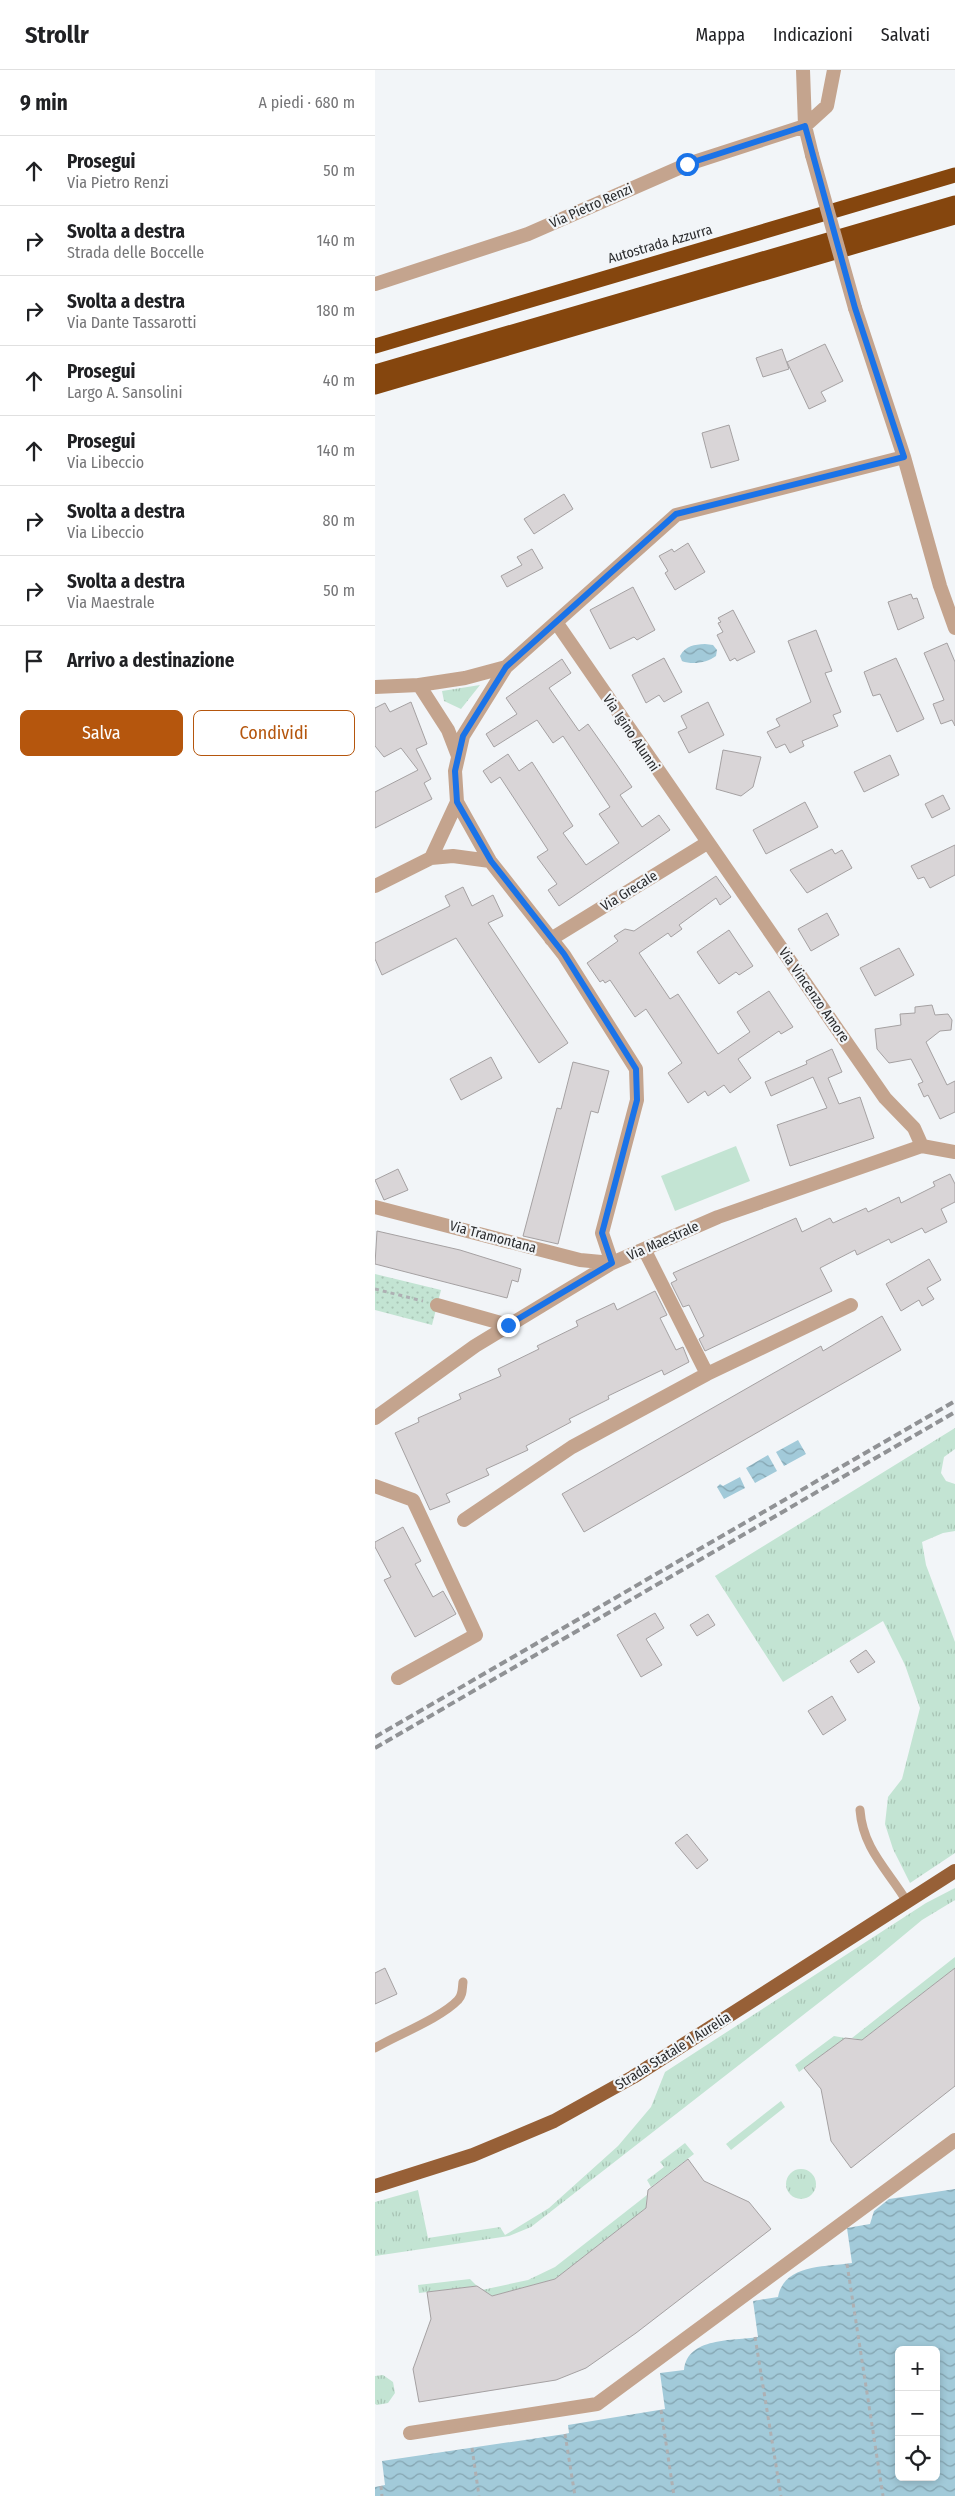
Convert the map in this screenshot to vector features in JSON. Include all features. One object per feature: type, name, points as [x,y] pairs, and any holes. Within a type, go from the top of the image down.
[{"type":"highway","name":"Autostrada Azzurra","points":[[375,346],[955,175]]},
{"type":"highway","points":[[375,372],[955,203]]},
{"type":"highway","points":[[375,387],[955,216]]},
{"type":"main road","name":"Strada Statale 1 Aurelia","points":[[375,2186],[473,2155],[554,2121],[633,2077],[953,1873]]},
{"type":"street","points":[[803,70],[805,126],[812,155],[855,308],[904,457],[940,586],[955,628]]},
{"type":"street","points":[[805,126],[827,106],[834,70]]},
{"type":"street","name":"Via Pietro Renzi","points":[[375,284],[528,234],[687,164],[805,126]]},
{"type":"street","points":[[612,1263],[602,1233],[637,1100],[636,1069],[564,954],[491,861],[457,802],[455,771],[463,736],[506,667],[676,514],[904,457]]},
{"type":"street","name":"Via Igino Alunni","points":[[556,622],[707,843]]},
{"type":"street","points":[[375,687],[419,685],[465,678],[506,667]]},
{"type":"street","points":[[419,685],[448,730],[458,756]]},
{"type":"street","points":[[431,858],[457,802]]},
{"type":"street","name":"Via Grecale","points":[[551,939],[707,843]]},
{"type":"street","name":"Via Vincenzo Amore","points":[[707,843],[885,1098],[914,1128],[922,1146]]},
{"type":"street","points":[[375,886],[431,858],[453,856],[491,861]]},
{"type":"street","name":"Via Maestrale","points":[[375,1418],[475,1346],[612,1263],[717,1217],[922,1146],[955,1152]]},
{"type":"street","name":"Via Tramontana","points":[[375,1206],[580,1260],[612,1263]]},
{"type":"street","points":[[645,1249],[707,1374]]},
{"type":"street","points":[[437,1305],[508,1325]]},
{"type":"street","points":[[465,1520],[572,1447],[707,1374],[851,1305]]},
{"type":"street","points":[[375,1486],[413,1500],[476,1635],[398,1678]]},
{"type":"street","points":[[409,2433],[597,2404],[955,2140]]},
{"type":"lane","points":[[860,1810],[869,1844],[877,1862],[907,1902]]},
{"type":"lane","points":[[375,2048],[447,2009],[459,1999],[463,1982]]},
{"type":"path","points":[[375,1289],[437,1305]]},
{"type":"path","points":[[847,2264],[883,2496]]},
{"type":"path","points":[[755,2337],[781,2496]]},
{"type":"path","points":[[661,2410],[674,2496]]},
{"type":"path","points":[[565,2434],[575,2496]]},
{"type":"path","points":[[472,2448],[479,2496]]},
{"type":"path","points":[[381,2486],[382,2496]]},
{"type":"green space","points":[[480,685],[461,709],[444,701],[442,691]]},
{"type":"green space","points":[[736,1146],[750,1181],[675,1211],[661,1176]]},
{"type":"green space","points":[[375,1274],[441,1290],[432,1325],[375,1310]]},
{"type":"green space","points":[[955,1428],[955,1449],[944,1457],[941,1473],[946,1481],[955,1484],[955,1531],[943,1533],[922,1542],[926,1565],[955,1642],[955,1853],[910,1883],[893,1849],[885,1824],[888,1797],[902,1779],[920,1708],[905,1665],[883,1621],[783,1682],[715,1576]]},
{"type":"green space","points":[[955,1888],[955,1900],[922,1920],[875,1959],[531,2227],[509,2236],[375,2256],[375,2202],[418,2190],[428,2238],[500,2227],[505,2235],[549,2208],[618,2146],[651,2107],[665,2072],[926,1903]]},
{"type":"green space","points":[[955,1957],[955,1968],[862,2040],[852,2038]]},
{"type":"green space","points":[[834,2036],[845,2038],[799,2072],[795,2065]]},
{"type":"green space","points":[[781,2101],[785,2107],[731,2150],[726,2144]]},
{"type":"green space","points":[[685,2143],[694,2154],[651,2187],[647,2180],[664,2167],[660,2162]]},
{"type":"green space","points":[[801,2169],[807,2170],[815,2178],[815,2190],[807,2198],[801,2199],[795,2198],[787,2190],[786,2184],[787,2178],[795,2170]]},
{"type":"green space","points":[[647,2195],[646,2208],[555,2279],[492,2296],[482,2290],[528,2280],[555,2267]]},
{"type":"green space","points":[[470,2279],[477,2286],[419,2293],[418,2285]]},
{"type":"green space","points":[[383,2375],[393,2382],[395,2393],[388,2403],[377,2405],[375,2404],[375,2376]]},
{"type":"water","points":[[694,645],[713,645],[717,650],[716,656],[699,663],[682,661],[680,656],[685,650]]},
{"type":"water","points":[[798,1440],[806,1454],[784,1466],[776,1452]]},
{"type":"water","points":[[768,1455],[777,1471],[755,1483],[746,1468]]},
{"type":"water","points":[[740,1477],[745,1488],[724,1499],[717,1487],[720,1484],[723,1486]]},
{"type":"water","points":[[955,2189],[955,2496],[375,2496],[375,2487],[385,2485],[382,2461],[565,2434],[569,2433],[568,2425],[665,2409],[660,2373],[684,2370],[687,2359],[693,2351],[702,2346],[724,2340],[758,2337],[753,2301],[778,2297],[782,2286],[788,2278],[807,2269],[852,2263],[847,2228],[870,2224],[874,2211],[889,2199]]},
{"type":"building","points":[[825,344],[843,381],[821,392],[826,401],[809,409],[787,362]]},
{"type":"building","points":[[782,349],[789,369],[763,377],[756,358]]},
{"type":"building","points":[[729,425],[739,460],[711,468],[702,433]]},
{"type":"building","points":[[564,494],[573,509],[534,534],[524,519]]},
{"type":"building","points":[[688,543],[705,572],[675,590],[665,573],[668,571],[659,556],[672,549],[674,552]]},
{"type":"building","points":[[532,549],[543,568],[507,587],[501,576],[522,565],[517,557]]},
{"type":"building","points":[[633,587],[655,630],[637,640],[634,637],[610,649],[590,610]]},
{"type":"building","points":[[911,594],[913,599],[917,598],[924,618],[898,630],[888,602]]},
{"type":"building","points":[[733,610],[755,652],[737,661],[735,658],[730,661],[717,635],[723,632],[718,623],[721,622],[718,618]]},
{"type":"building","points":[[816,630],[832,671],[825,673],[841,712],[833,715],[838,726],[802,741],[804,746],[790,753],[785,744],[776,748],[767,732],[780,726],[776,719],[811,702],[788,641]]},
{"type":"building","points":[[947,643],[955,662],[955,726],[952,720],[941,724],[933,704],[944,700],[924,653]]},
{"type":"building","points":[[664,658],[682,692],[664,702],[659,695],[646,703],[632,675]]},
{"type":"building","points":[[896,658],[924,719],[897,732],[880,694],[873,696],[864,672]]},
{"type":"building","points":[[562,659],[571,673],[549,688],[579,731],[588,724],[632,787],[620,795],[642,827],[659,815],[670,830],[559,906],[548,890],[557,884],[537,857],[548,850],[500,777],[491,783],[483,771],[508,754],[519,771],[532,762],[573,826],[563,833],[586,865],[619,843],[599,814],[610,807],[563,736],[553,743],[537,720],[494,747],[486,734],[517,714],[506,698]]},
{"type":"building","points":[[411,702],[427,744],[416,749],[431,779],[424,783],[432,799],[375,828],[375,792],[418,770],[401,748],[384,757],[375,746],[375,708],[385,703],[390,712]]},
{"type":"building","points":[[708,702],[724,735],[689,753],[678,732],[687,728],[681,716]]},
{"type":"building","points":[[723,750],[761,757],[753,787],[741,796],[716,789]]},
{"type":"building","points":[[890,755],[899,775],[864,792],[854,772]]},
{"type":"building","points":[[943,795],[950,809],[932,818],[925,804]]},
{"type":"building","points":[[805,802],[818,827],[766,854],[753,830]]},
{"type":"building","points":[[955,845],[955,875],[930,888],[924,877],[918,879],[911,866]]},
{"type":"building","points":[[832,849],[835,854],[842,850],[852,868],[807,893],[790,870]]},
{"type":"building","points":[[716,876],[731,897],[720,905],[716,898],[679,925],[682,929],[671,937],[668,933],[639,953],[670,999],[678,994],[718,1054],[750,1032],[737,1012],[769,991],[793,1027],[781,1034],[779,1031],[738,1059],[751,1078],[730,1093],[724,1085],[708,1096],[705,1091],[688,1103],[668,1073],[682,1063],[646,1009],[635,1017],[610,980],[605,983],[603,980],[600,982],[587,963],[618,941],[614,936],[625,929],[634,931]]},
{"type":"building","points":[[463,887],[472,906],[493,895],[503,916],[488,923],[568,1043],[539,1063],[456,938],[382,975],[375,959],[375,943],[450,906],[445,896]]},
{"type":"building","points":[[827,913],[839,935],[811,951],[798,929]]},
{"type":"building","points":[[729,930],[753,966],[739,975],[736,972],[719,984],[697,952]]},
{"type":"building","points":[[899,948],[914,975],[875,996],[860,968]]},
{"type":"building","points":[[932,1005],[935,1015],[948,1014],[952,1020],[951,1030],[940,1031],[926,1042],[947,1085],[955,1081],[955,1112],[940,1119],[928,1095],[924,1097],[918,1084],[923,1082],[911,1059],[889,1063],[877,1049],[875,1029],[901,1025],[900,1014],[915,1013],[915,1007]]},
{"type":"building","points":[[832,1049],[842,1072],[828,1078],[839,1104],[860,1097],[874,1138],[790,1166],[777,1125],[827,1108],[813,1077],[771,1096],[765,1082],[807,1064],[806,1061]]},
{"type":"building","points":[[491,1057],[502,1078],[461,1100],[450,1079]]},
{"type":"building","points":[[573,1062],[609,1071],[598,1113],[591,1111],[558,1244],[523,1236],[557,1108],[561,1109]]},
{"type":"building","points":[[398,1169],[408,1190],[384,1200],[375,1180]]},
{"type":"building","points":[[950,1174],[955,1184],[955,1202],[941,1209],[947,1222],[925,1233],[922,1228],[891,1243],[889,1239],[857,1255],[855,1250],[820,1268],[832,1291],[705,1351],[699,1339],[704,1336],[689,1305],[683,1307],[671,1283],[677,1280],[673,1273],[796,1218],[802,1232],[830,1218],[833,1223],[866,1208],[868,1212],[899,1197],[901,1203],[935,1186],[933,1182]]},
{"type":"building","points":[[377,1231],[460,1250],[521,1269],[518,1282],[512,1280],[507,1298],[375,1264]]},
{"type":"building","points":[[929,1259],[941,1280],[927,1288],[934,1299],[922,1306],[919,1300],[901,1311],[886,1284]]},
{"type":"building","points":[[655,1291],[667,1315],[660,1318],[676,1350],[683,1347],[689,1362],[664,1375],[662,1370],[608,1396],[609,1399],[569,1419],[571,1422],[526,1446],[528,1450],[486,1469],[489,1475],[446,1494],[450,1502],[430,1510],[395,1433],[419,1422],[418,1418],[461,1399],[459,1394],[501,1376],[498,1369],[539,1349],[537,1346],[578,1326],[576,1321],[614,1303],[617,1310]]},
{"type":"building","points":[[882,1316],[901,1350],[584,1532],[562,1494],[821,1346],[823,1351]]},
{"type":"building","points":[[403,1527],[421,1561],[415,1564],[433,1597],[443,1591],[456,1614],[415,1637],[384,1580],[391,1577],[375,1547],[375,1542]]},
{"type":"building","points":[[655,1613],[664,1628],[646,1639],[662,1665],[641,1677],[617,1635]]},
{"type":"building","points":[[708,1614],[715,1625],[697,1636],[690,1625]]},
{"type":"building","points":[[866,1650],[875,1662],[858,1673],[850,1661]]},
{"type":"building","points":[[832,1696],[846,1720],[823,1735],[808,1711]]},
{"type":"building","points":[[687,1834],[708,1860],[697,1869],[675,1843]]},
{"type":"building","points":[[385,1968],[397,1994],[375,2004],[375,1973]]},
{"type":"building","points":[[955,1968],[955,2086],[851,2168],[831,2141],[821,2089],[804,2068],[845,2038],[862,2040]]},
{"type":"building","points":[[688,2159],[704,2181],[749,2202],[771,2229],[636,2333],[586,2368],[556,2380],[419,2402],[413,2369],[431,2319],[427,2292],[477,2286],[492,2296],[555,2279],[646,2208],[648,2190]]},
{"type":"railway","points":[[375,1737],[955,1401]]},
{"type":"railway","points":[[375,1748],[955,1412]]},
{"type":"route","points":[[508,1325],[612,1263],[602,1233],[637,1100],[636,1069],[564,954],[491,861],[457,802],[455,771],[463,736],[506,667],[676,514],[904,457],[855,308],[805,126],[687,164]]}]
